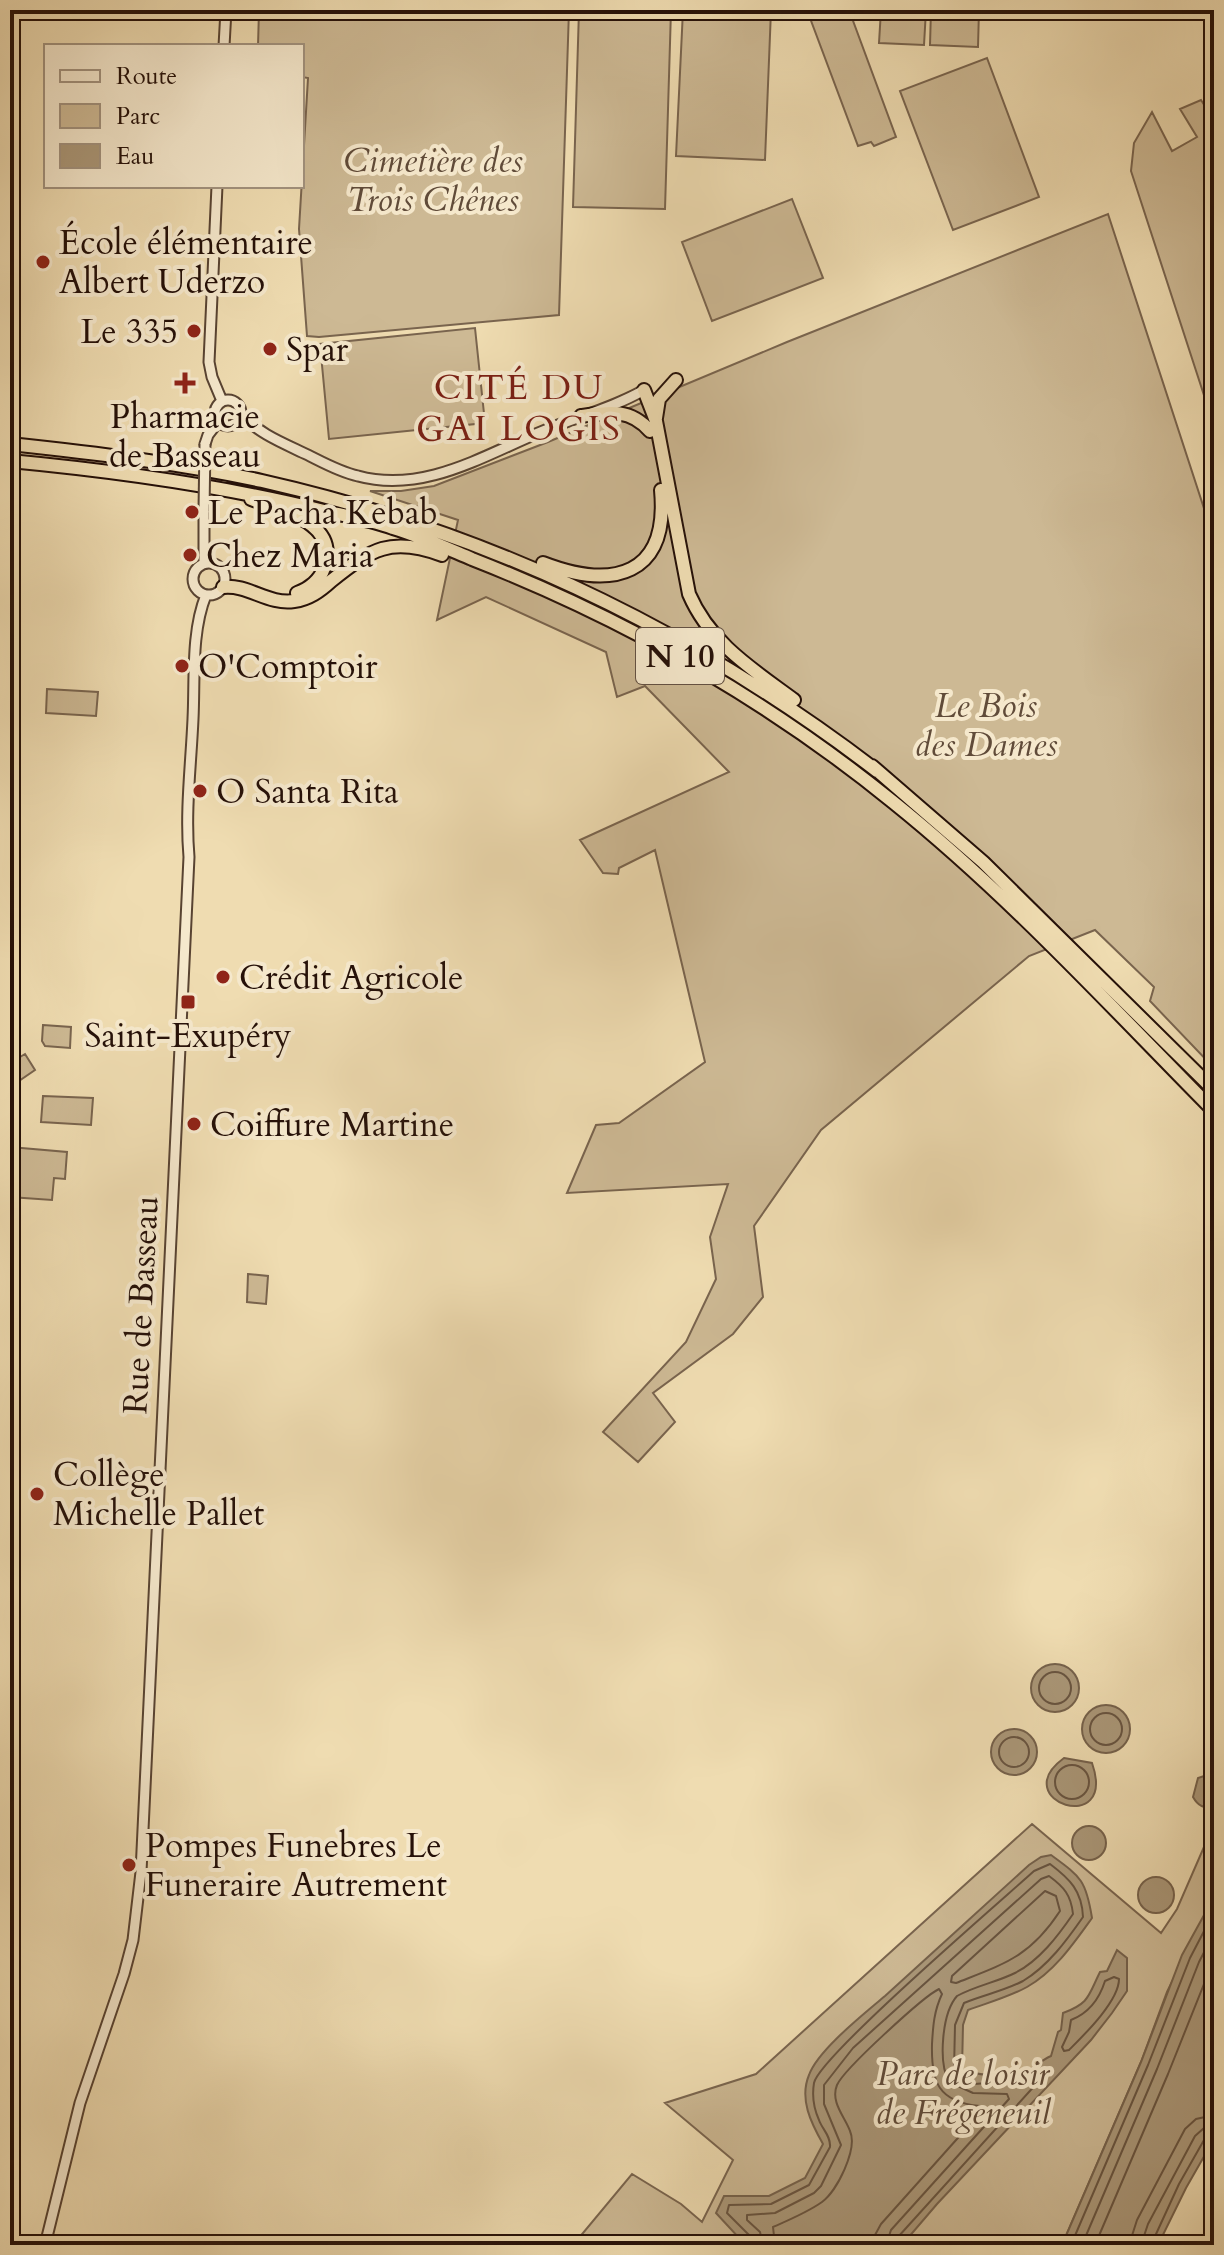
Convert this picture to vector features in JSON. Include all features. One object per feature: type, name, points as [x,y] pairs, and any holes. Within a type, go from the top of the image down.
[{"type":"highway","points":[[450,536],[573,574],[606,576],[635,567],[656,543],[662,523],[653,426],[659,399],[676,380]]},
{"type":"highway","points":[[640,392],[653,426],[686,580],[698,614],[726,649],[832,730],[877,771]]},
{"type":"highway","points":[[581,416],[626,413],[653,426]]},
{"type":"highway","name":"N 10","points":[[10,444],[151,462],[260,481],[363,507],[533,566],[671,635],[809,719],[877,771],[983,862],[1214,1090]]},
{"type":"highway","name":"N 10","points":[[10,461],[125,472],[258,494],[393,528],[522,578],[588,608],[723,681],[817,743],[949,848],[1214,1111]]},
{"type":"highway","points":[[125,472],[148,480],[251,499],[300,517],[312,523],[326,547],[319,578],[302,591],[291,594],[272,592],[224,581]]},
{"type":"highway","points":[[224,581],[272,600],[292,602],[316,593],[375,549],[411,546],[520,585],[723,681]]},
{"type":"street","points":[[224,44],[226,10]]},
{"type":"street","points":[[217,188],[209,362],[222,401]]},
{"type":"street","points":[[253,427],[241,414],[237,403],[222,401],[215,410],[218,422],[225,426],[253,427],[356,476],[380,481],[408,481],[457,468],[640,392]]},
{"type":"street","points":[[234,425],[241,414]]},
{"type":"street","points":[[204,563],[205,444],[218,422]]},
{"type":"street","points":[[204,563],[217,564],[224,581],[216,594],[206,595],[197,591],[193,581],[195,570],[204,563]]},
{"type":"street","name":"Rue de Basseau","points":[[45,2245],[73,2127],[133,1940],[141,1872],[189,857],[188,807],[197,632],[206,595]]},
{"type":"green space","name":"Cimetière des Trois Chênes","points":[[259,10],[569,10],[559,315],[307,336],[299,229],[301,188],[304,188],[308,78],[304,77],[304,44],[258,44]]},
{"type":"green space","points":[[579,10],[671,10],[665,209],[573,207]]},
{"type":"green space","points":[[683,10],[771,10],[765,160],[676,156]]},
{"type":"green space","points":[[807,10],[849,10],[896,137],[874,146],[871,142],[858,146]]},
{"type":"green space","points":[[881,10],[926,10],[924,45],[879,43]]},
{"type":"green space","points":[[931,10],[979,10],[978,47],[930,45]]},
{"type":"green space","points":[[987,58],[1039,197],[953,230],[900,91]]},
{"type":"green space","points":[[1201,100],[1214,120],[1214,426],[1131,171],[1134,143],[1152,112],[1172,151],[1197,137],[1180,109]]},
{"type":"green space","points":[[792,199],[823,278],[712,321],[682,242]]},
{"type":"green space","name":"Le Bois des Dames","points":[[1108,214],[1214,539],[1214,1068],[1150,1001],[1154,987],[1095,930],[1029,956],[821,1130],[754,1226],[763,1297],[733,1334],[653,1393],[675,1422],[638,1462],[603,1432],[686,1342],[716,1279],[710,1237],[728,1184],[567,1193],[596,1125],[619,1123],[705,1062],[655,850],[619,868],[618,874],[603,873],[580,840],[729,772],[645,686],[617,697],[606,652],[486,597],[437,620],[458,520],[370,491],[401,491],[434,486]]},
{"type":"green space","points":[[475,328],[485,423],[329,439],[320,344]]},
{"type":"green space","points":[[47,689],[98,692],[96,716],[46,713]]},
{"type":"green space","points":[[43,1025],[71,1027],[70,1048],[45,1046],[42,1041]]},
{"type":"green space","points":[[25,1054],[35,1070],[10,1087],[10,1063]]},
{"type":"green space","points":[[43,1096],[93,1098],[91,1125],[41,1122]]},
{"type":"green space","points":[[10,1147],[67,1152],[65,1179],[54,1178],[52,1200],[10,1197]]},
{"type":"green space","points":[[248,1274],[268,1276],[266,1304],[247,1302]]},
{"type":"green space","name":"Parc de loisir de Frégeneuil","points":[[1032,1824],[1161,1933],[1177,1909],[1214,1824],[1214,1897],[1167,1992],[1141,2062],[1062,2245],[573,2245],[632,2174],[681,2204],[702,2222],[733,2160],[665,2103],[756,2074]]},
{"type":"water","points":[[1055,1664],[1072,1671],[1079,1688],[1072,1705],[1055,1712],[1038,1705],[1031,1688],[1038,1671]]},
{"type":"water","points":[[1106,1705],[1123,1712],[1130,1729],[1123,1746],[1106,1753],[1089,1746],[1082,1729],[1089,1712]]},
{"type":"water","points":[[1014,1729],[1031,1735],[1037,1752],[1031,1769],[1014,1775],[997,1769],[991,1752],[997,1735]]},
{"type":"water","points":[[1064,1758],[1092,1763],[1096,1786],[1090,1800],[1079,1806],[1066,1805],[1054,1798],[1047,1787],[1049,1774]]},
{"type":"water","points":[[1214,1776],[1214,1806],[1204,1807],[1193,1797],[1198,1778]]},
{"type":"water","points":[[1089,1826],[1101,1831],[1106,1843],[1101,1855],[1089,1860],[1077,1855],[1072,1843],[1077,1831]]},
{"type":"water","points":[[1051,1855],[1080,1880],[1092,1918],[1063,1956],[1037,1980],[1013,1994],[968,2010],[963,2025],[962,2070],[1019,2076],[1051,2056],[1061,2030],[1063,2013],[1087,1998],[1100,1972],[1107,1971],[1117,1950],[1127,1958],[1127,1991],[1091,2040],[902,2245],[750,2245],[740,2239],[716,2213],[724,2196],[769,2196],[805,2178],[823,2144],[811,2119],[805,2093],[809,2075],[822,2055],[842,2033],[1029,1865]]},
{"type":"water","points":[[1156,1877],[1169,1882],[1174,1895],[1169,1908],[1156,1913],[1143,1908],[1138,1895],[1143,1882]]},
{"type":"water","points":[[1214,1897],[1214,2139],[1158,2245],[1062,2245],[1141,2062],[1182,1955]]},
{"type":"place","name":"École élémentaire Albert Uderzo","points":[[43,262]]},
{"type":"place","name":"Le 335","points":[[194,331]]},
{"type":"place","name":"Spar","points":[[270,349]]},
{"type":"place","name":"Pharmacie de Basseau","points":[[185,383]]},
{"type":"place","name":"Le Pacha Kebab","points":[[192,512]]},
{"type":"place","name":"Chez Maria","points":[[190,555]]},
{"type":"place","name":"O'Comptoir","points":[[182,666]]},
{"type":"place","name":"O Santa Rita","points":[[200,791]]},
{"type":"place","name":"Crédit Agricole","points":[[223,977]]},
{"type":"place","name":"Saint-Exupéry","points":[[188,1002]]},
{"type":"place","name":"Coiffure Martine","points":[[194,1124]]},
{"type":"place","name":"Collège Michelle Pallet","points":[[37,1494]]},
{"type":"place","name":"Pompes Funebres Le Funeraire Autrement","points":[[129,1865]]},
{"type":"district","name":"CITÉ DU GAI LOGIS","points":[[519,406]]}]
